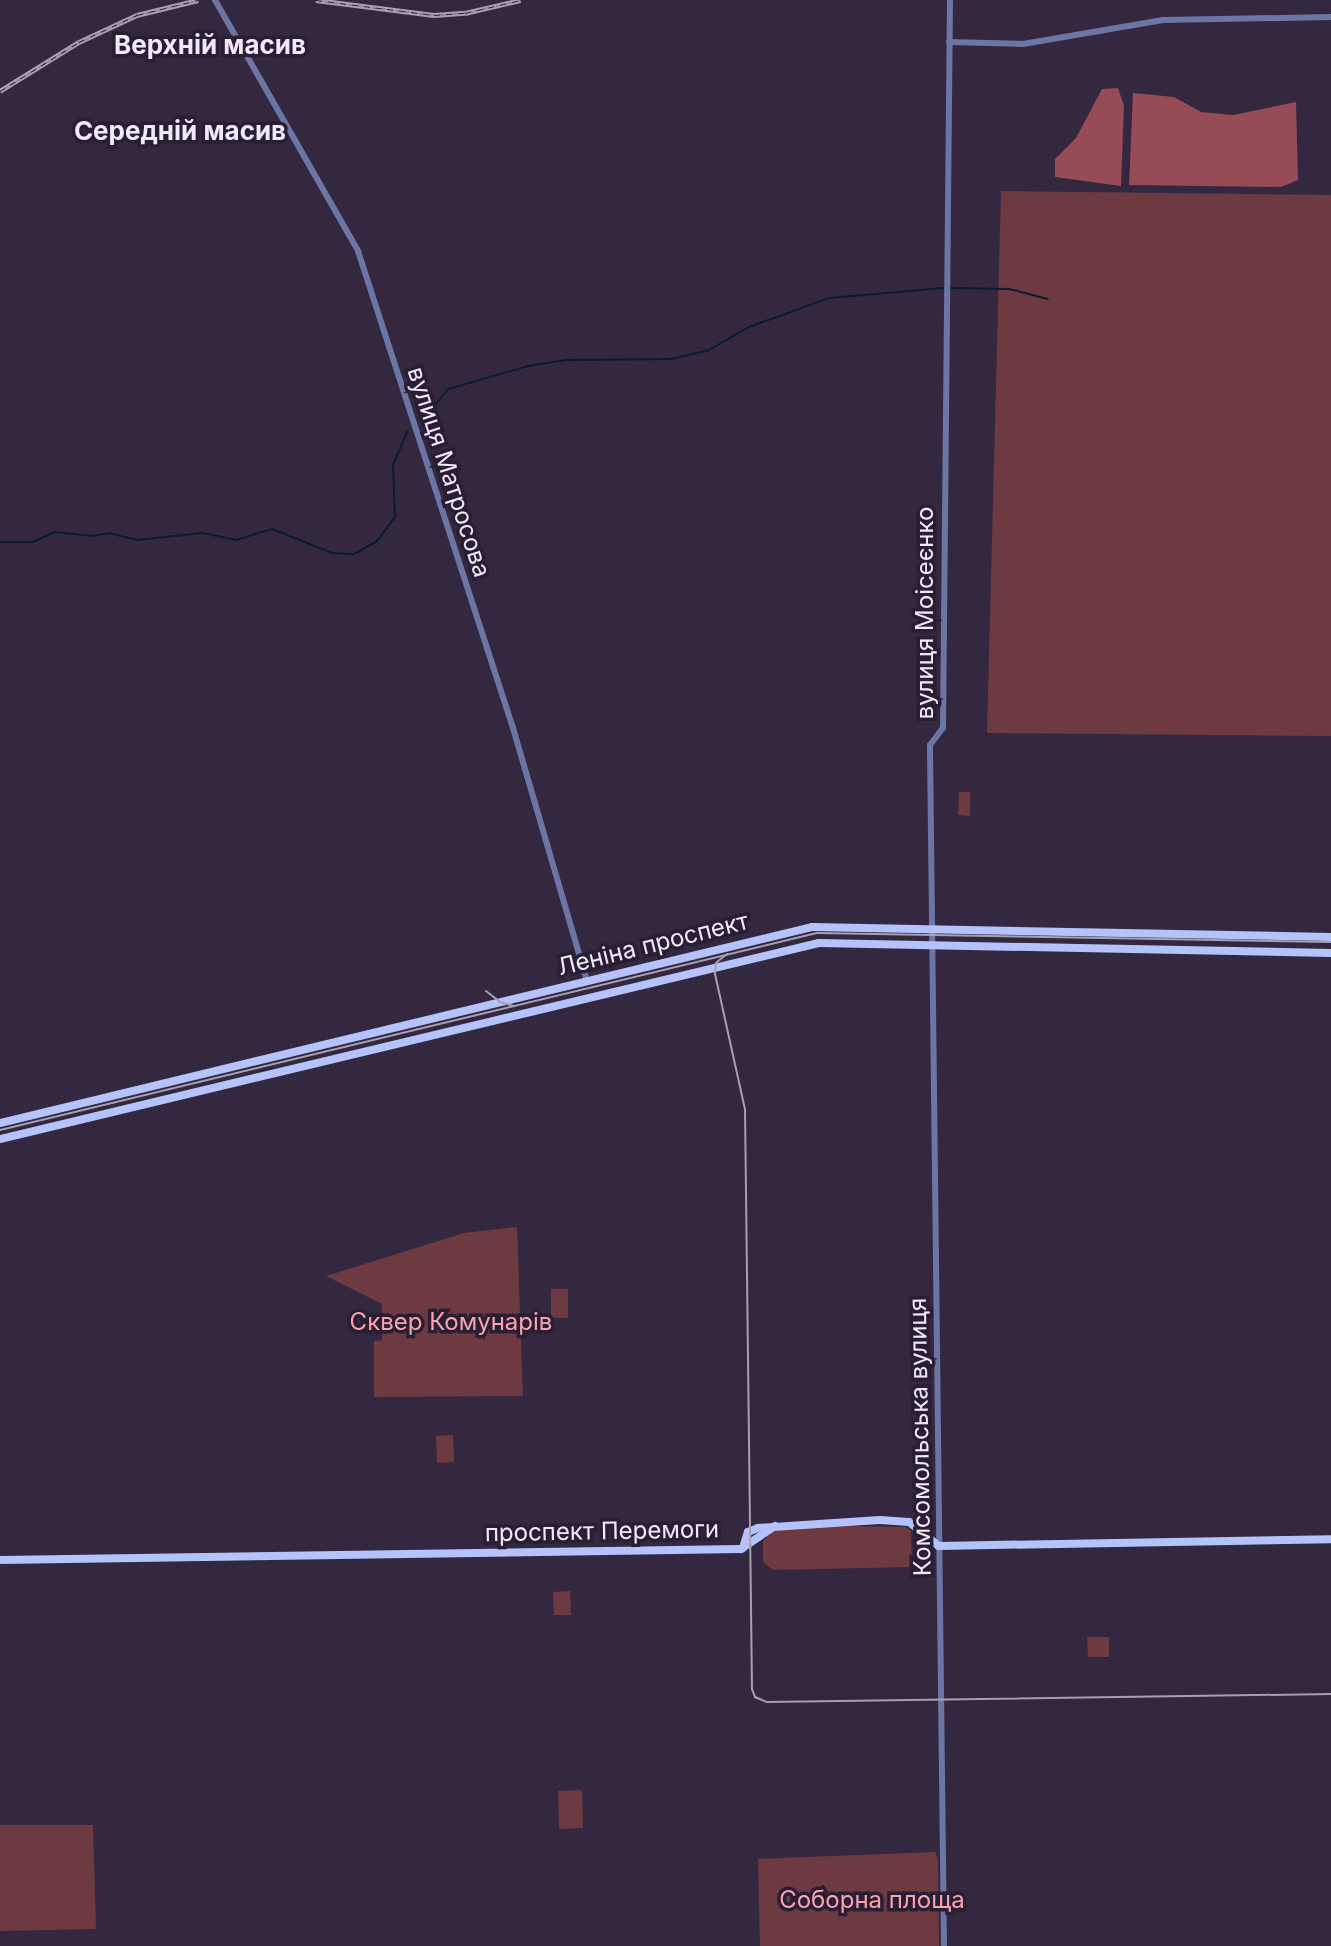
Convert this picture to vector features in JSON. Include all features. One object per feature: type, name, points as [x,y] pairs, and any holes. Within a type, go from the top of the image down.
[{"type":"main road","name":"Леніна проспект","points":[[0,1123],[812,927],[1331,937]]},
{"type":"main road","name":"Леніна проспект","points":[[0,1139],[830,941],[1331,953]]},
{"type":"main road","points":[[335,1041],[339,1058]]},
{"type":"main road","points":[[746,1541],[775,1526],[904,1520],[914,1524],[939,1546],[1331,1539]]},
{"type":"main road","name":"проспект Перемоги","points":[[0,1560],[746,1541],[775,1526]]},
{"type":"street","name":"вулиця Матросова","points":[[215,0],[358,251],[513,728],[587,981]]},
{"type":"street","name":"вулиця Моісеєнко","points":[[932,928],[933,769],[930,745],[943,728],[950,0]]},
{"type":"street","points":[[949,42],[1023,44],[1163,20],[1331,17]]},
{"type":"street","name":"Комсомольська вулиця","points":[[932,928],[944,1946]]},
{"type":"green space","points":[[1001,191],[1331,195],[1331,736],[987,733]]},
{"type":"green space","points":[[959,792],[970,792],[970,816],[958,815]]},
{"type":"green space","name":"Сквер Комунарів","points":[[517,1227],[523,1396],[374,1397],[374,1341],[382,1340],[382,1304],[326,1276],[464,1233]]},
{"type":"green space","points":[[551,1289],[568,1289],[568,1318],[551,1318]]},
{"type":"green space","points":[[453,1435],[454,1462],[437,1463],[436,1436]]},
{"type":"green space","points":[[906,1527],[911,1531],[912,1561],[908,1567],[773,1570],[763,1562],[763,1541],[774,1529]]},
{"type":"green space","points":[[570,1591],[571,1615],[554,1615],[553,1592]]},
{"type":"green space","points":[[1087,1637],[1109,1637],[1109,1657],[1088,1657]]},
{"type":"green space","points":[[582,1790],[583,1828],[559,1829],[558,1791]]},
{"type":"green space","points":[[0,1825],[93,1825],[96,1929],[0,1931]]},
{"type":"green space","name":"Соборна площа","points":[[935,1852],[938,1859],[939,1946],[760,1946],[758,1859]]},
{"type":"shaded area","points":[[1118,88],[1124,106],[1121,186],[1055,177],[1055,159],[1076,138],[1102,89]]},
{"type":"shaded area","points":[[1133,93],[1174,97],[1201,112],[1233,115],[1296,102],[1298,180],[1281,187],[1129,185]]},
{"type":"waterway","points":[[422,422],[448,389],[528,366],[567,360],[671,359],[709,350],[749,327],[829,298],[944,288]]},
{"type":"waterway","points":[[950,288],[1009,289],[1048,299]]},
{"type":"waterway","points":[[0,542],[33,542],[54,532],[91,536],[109,533],[137,540],[203,533],[236,540],[272,529],[332,553],[354,554],[377,541],[395,517],[393,465],[408,430]]},
{"type":"tram line","points":[[0,1130],[817,933],[1331,942]]},
{"type":"tram line","points":[[727,954],[716,963],[715,974],[745,1109],[752,1689],[755,1697],[767,1702],[1331,1694]]},
{"type":"tram line","points":[[486,991],[500,1002],[514,1006]]},
{"type":"railway","points":[[0,91],[79,42],[137,15],[198,0]]},
{"type":"railway","points":[[316,0],[434,15],[465,13],[521,0]]},
{"type":"district","name":"Верхній масив","points":[[210,45]]},
{"type":"district","name":"Середній масив","points":[[180,131]]}]
